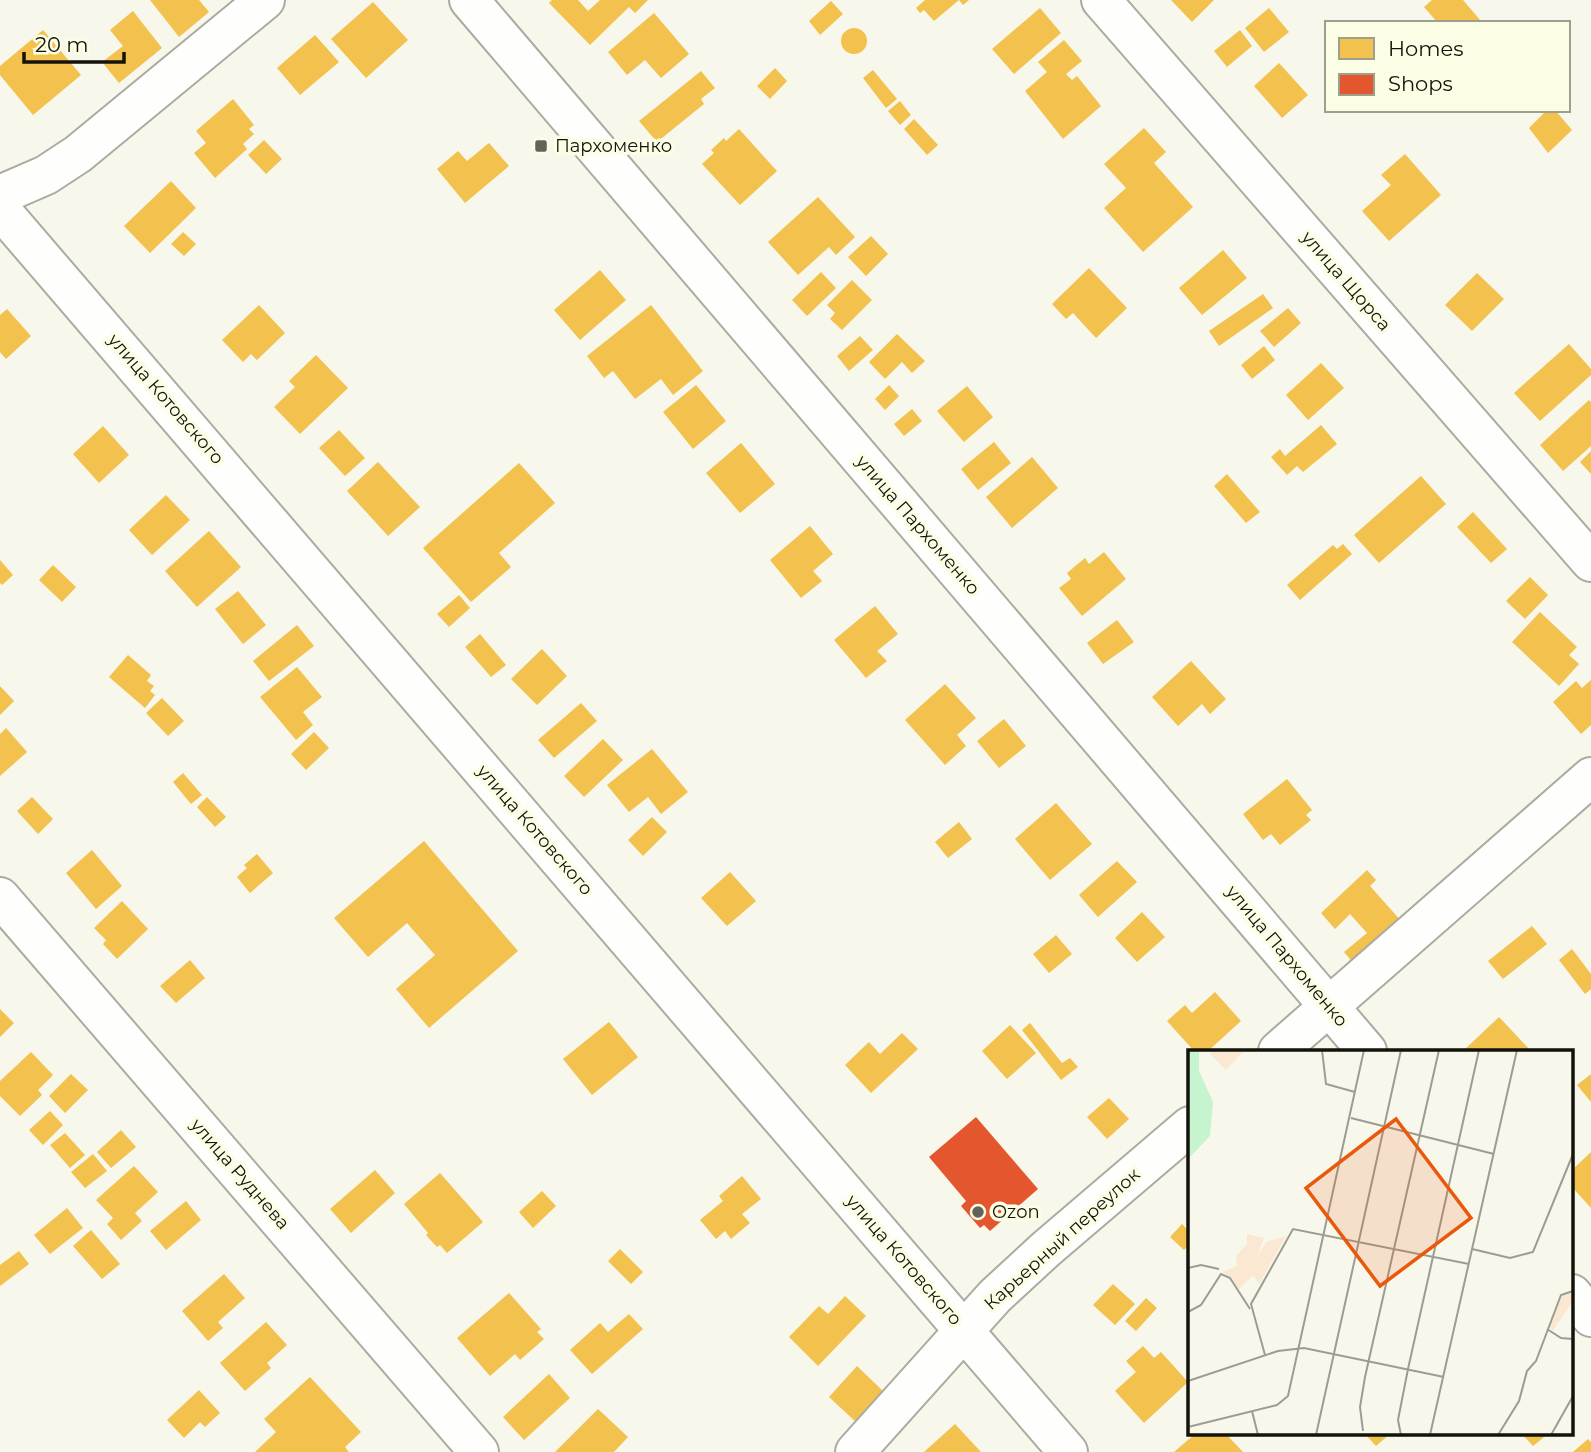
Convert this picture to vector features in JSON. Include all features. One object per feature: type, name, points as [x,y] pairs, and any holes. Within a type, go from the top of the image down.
[{"type":"street","points":[[0,195],[46,175],[78,153],[265,0]]},
{"type":"street","name":"улица Пархоменко","points":[[469,0],[1366,1050]]},
{"type":"street","name":"улица Щорса","points":[[1101,0],[1591,562]]},
{"type":"street","name":"улица Котовского","points":[[0,209],[1068,1452]]},
{"type":"street","points":[[1279,1050],[1591,777]]},
{"type":"street","name":"улица Руднева","points":[[0,897],[479,1452]]},
{"type":"street","name":"Карьерный переулок","points":[[855,1452],[995,1296],[1188,1128]]},
{"type":"street","points":[[1574,1296],[1591,1317]]},
{"type":"building: Homes","points":[[150,0],[199,0],[209,12],[179,37]]},
{"type":"building: Homes","points":[[552,0],[578,0],[588,11],[600,0],[648,0],[635,13],[629,7],[590,45],[549,3]]},
{"type":"building: Homes","points":[[925,0],[959,0],[934,21],[924,10],[920,13],[916,8]]},
{"type":"building: Homes","points":[[1171,0],[1214,0],[1192,22]]},
{"type":"building: Homes","points":[[1432,0],[1463,0],[1480,20],[1436,21],[1424,7]]},
{"type":"building: Homes","points":[[831,1],[843,14],[820,35],[809,21]]},
{"type":"building: Homes","points":[[373,2],[408,40],[366,78],[331,39]]},
{"type":"building: Homes","points":[[1040,8],[1061,33],[1014,74],[992,49]]},
{"type":"building: Homes","points":[[1269,8],[1289,32],[1264,52],[1245,28]]},
{"type":"building: Homes","points":[[133,11],[162,48],[119,83],[102,62],[123,46],[110,30]]},
{"type":"building: Homes","points":[[654,13],[689,54],[661,78],[645,60],[627,75],[608,52]]},
{"type":"building: Homes","points":[[854,28],[863,32],[867,41],[863,50],[854,54],[845,50],[841,41],[845,32]]},
{"type":"building: Homes","points":[[43,30],[81,75],[33,115],[0,75],[0,66]]},
{"type":"building: Homes","points":[[1240,30],[1252,46],[1227,67],[1214,51]]},
{"type":"building: Homes","points":[[315,35],[339,62],[300,95],[277,68]]},
{"type":"building: Homes","points":[[1064,40],[1082,61],[1066,74],[1072,80],[1077,76],[1101,106],[1063,139],[1025,91],[1047,72],[1038,62]]},
{"type":"building: Homes","points":[[1279,63],[1308,95],[1282,118],[1254,86]]},
{"type":"building: Homes","points":[[775,68],[787,81],[770,99],[757,86]]},
{"type":"building: Homes","points":[[873,70],[897,99],[886,108],[863,78]]},
{"type":"building: Homes","points":[[701,71],[715,88],[701,99],[704,104],[657,142],[639,121]]},
{"type":"building: Homes","points":[[233,99],[254,125],[249,129],[254,134],[243,144],[247,149],[215,178],[194,153],[206,143],[196,131]]},
{"type":"building: Homes","points":[[900,101],[911,115],[900,125],[888,111]]},
{"type":"building: Homes","points":[[1545,112],[1557,112],[1572,130],[1548,153],[1529,128]]},
{"type":"building: Homes","points":[[914,119],[938,145],[927,155],[904,129]]},
{"type":"building: Homes","points":[[1144,128],[1166,152],[1154,163],[1193,207],[1143,252],[1104,208],[1126,188],[1104,164]]},
{"type":"building: Homes","points":[[739,129],[777,171],[740,205],[702,164],[714,153],[711,150]]},
{"type":"building: Homes","points":[[264,140],[282,159],[266,174],[248,155]]},
{"type":"building: Homes","points":[[489,143],[509,166],[465,203],[437,169],[458,151],[467,161]]},
{"type":"building: Homes","points":[[1405,154],[1441,195],[1389,241],[1362,211],[1391,185],[1381,175]]},
{"type":"building: Homes","points":[[171,181],[196,208],[150,253],[124,226]]},
{"type":"building: Homes","points":[[818,197],[855,237],[836,255],[829,247],[798,275],[768,242]]},
{"type":"building: Homes","points":[[183,232],[196,244],[184,256],[171,244]]},
{"type":"building: Homes","points":[[871,236],[888,254],[866,276],[848,257]]},
{"type":"building: Homes","points":[[1223,250],[1247,278],[1202,315],[1179,288]]},
{"type":"building: Homes","points":[[1089,268],[1127,308],[1096,338],[1073,313],[1066,319],[1052,304]]},
{"type":"building: Homes","points":[[600,270],[626,300],[580,340],[554,310]]},
{"type":"building: Homes","points":[[821,272],[836,288],[807,316],[792,300]]},
{"type":"building: Homes","points":[[1477,273],[1504,299],[1472,331],[1445,305]]},
{"type":"building: Homes","points":[[852,280],[872,300],[842,330],[830,319],[835,313],[827,305]]},
{"type":"building: Homes","points":[[1263,294],[1273,308],[1219,346],[1209,331]]},
{"type":"building: Homes","points":[[259,305],[285,333],[257,360],[251,354],[243,362],[222,340]]},
{"type":"building: Homes","points":[[651,305],[703,371],[673,395],[661,379],[635,399],[613,371],[604,378],[587,356]]},
{"type":"building: Homes","points":[[1288,308],[1301,323],[1274,347],[1260,331]]},
{"type":"building: Homes","points":[[7,309],[31,336],[6,359],[0,352],[0,315]]},
{"type":"building: Homes","points":[[897,334],[925,361],[912,373],[902,362],[885,379],[869,362]]},
{"type":"building: Homes","points":[[860,336],[873,350],[849,371],[837,356]]},
{"type":"building: Homes","points":[[1569,344],[1591,369],[1591,375],[1540,421],[1514,393]]},
{"type":"building: Homes","points":[[1264,346],[1275,360],[1252,379],[1241,365]]},
{"type":"building: Homes","points":[[316,355],[348,388],[300,434],[274,407],[295,387],[289,381]]},
{"type":"building: Homes","points":[[1321,363],[1344,388],[1308,420],[1286,395]]},
{"type":"building: Homes","points":[[696,385],[726,421],[693,449],[663,412]]},
{"type":"building: Homes","points":[[889,385],[899,396],[885,410],[875,399]]},
{"type":"building: Homes","points":[[967,386],[993,417],[964,442],[937,411]]},
{"type":"building: Homes","points":[[1589,400],[1591,446],[1563,471],[1540,445]]},
{"type":"building: Homes","points":[[912,409],[922,421],[904,436],[894,424]]},
{"type":"building: Homes","points":[[1321,425],[1337,444],[1303,472],[1297,466],[1287,475],[1271,457],[1280,449],[1285,456]]},
{"type":"building: Homes","points":[[103,426],[129,455],[99,483],[73,454]]},
{"type":"building: Homes","points":[[339,430],[365,458],[345,476],[319,448]]},
{"type":"building: Homes","points":[[994,442],[1011,463],[978,490],[961,469]]},
{"type":"building: Homes","points":[[741,443],[775,484],[740,513],[706,473]]},
{"type":"building: Homes","points":[[1591,451],[1591,474],[1580,462]]},
{"type":"building: Homes","points":[[1032,457],[1058,488],[1012,528],[986,497]]},
{"type":"building: Homes","points":[[378,462],[420,507],[388,536],[347,491]]},
{"type":"building: Homes","points":[[519,463],[555,503],[499,553],[511,567],[471,602],[423,548]]},
{"type":"building: Homes","points":[[1227,474],[1260,512],[1246,523],[1214,486]]},
{"type":"building: Homes","points":[[1421,476],[1446,504],[1379,563],[1354,535]]},
{"type":"building: Homes","points":[[166,495],[190,520],[152,555],[129,530]]},
{"type":"building: Homes","points":[[1473,512],[1507,549],[1491,563],[1457,527]]},
{"type":"building: Homes","points":[[810,526],[833,554],[813,571],[822,581],[801,598],[770,560]]},
{"type":"building: Homes","points":[[209,531],[241,567],[197,607],[165,571]]},
{"type":"building: Homes","points":[[1343,544],[1352,554],[1300,600],[1287,585],[1333,545],[1337,549]]},
{"type":"building: Homes","points":[[1104,552],[1126,579],[1082,616],[1059,588],[1071,579],[1067,573],[1085,558],[1089,564]]},
{"type":"building: Homes","points":[[0,560],[13,575],[2,585],[0,583]]},
{"type":"building: Homes","points":[[53,565],[76,587],[62,602],[39,580]]},
{"type":"building: Homes","points":[[1530,577],[1548,595],[1525,619],[1506,601]]},
{"type":"building: Homes","points":[[238,591],[266,625],[243,644],[215,609]]},
{"type":"building: Homes","points":[[459,595],[470,608],[449,627],[437,614]]},
{"type":"building: Homes","points":[[875,606],[898,634],[877,651],[887,661],[866,678],[834,640]]},
{"type":"building: Homes","points":[[1540,612],[1577,647],[1569,655],[1579,664],[1559,686],[1512,642]]},
{"type":"building: Homes","points":[[1117,620],[1134,642],[1103,664],[1087,643]]},
{"type":"building: Homes","points":[[297,625],[314,646],[269,681],[253,661]]},
{"type":"building: Homes","points":[[480,634],[506,665],[491,677],[465,647]]},
{"type":"building: Homes","points":[[542,649],[567,676],[537,705],[511,679]]},
{"type":"building: Homes","points":[[128,655],[151,675],[147,681],[154,686],[150,691],[155,695],[145,708],[109,677]]},
{"type":"building: Homes","points":[[1191,661],[1226,699],[1210,714],[1202,704],[1178,726],[1152,697]]},
{"type":"building: Homes","points":[[297,667],[322,697],[303,712],[313,725],[296,740],[260,697]]},
{"type":"building: Homes","points":[[1591,680],[1591,725],[1581,734],[1553,702],[1576,681],[1582,688]]},
{"type":"building: Homes","points":[[945,684],[976,718],[957,735],[966,746],[945,765],[905,720]]},
{"type":"building: Homes","points":[[0,686],[14,701],[0,715]]},
{"type":"building: Homes","points":[[162,698],[184,721],[168,736],[146,713]]},
{"type":"building: Homes","points":[[581,703],[597,721],[554,758],[538,740]]},
{"type":"building: Homes","points":[[1004,719],[1026,746],[999,768],[977,741]]},
{"type":"building: Homes","points":[[6,728],[27,752],[0,776],[0,734]]},
{"type":"building: Homes","points":[[314,732],[329,748],[306,770],[291,754]]},
{"type":"building: Homes","points":[[603,739],[623,760],[584,797],[564,776]]},
{"type":"building: Homes","points":[[652,749],[688,792],[661,814],[648,797],[629,812],[607,785]]},
{"type":"building: Homes","points":[[183,773],[202,795],[191,804],[173,782]]},
{"type":"building: Homes","points":[[1287,779],[1312,810],[1306,815],[1311,820],[1280,845],[1271,834],[1263,840],[1243,814]]},
{"type":"building: Homes","points":[[32,797],[53,819],[38,834],[17,811]]},
{"type":"building: Homes","points":[[207,797],[226,817],[215,827],[197,807]]},
{"type":"building: Homes","points":[[1056,803],[1092,844],[1050,880],[1015,839]]},
{"type":"building: Homes","points":[[652,817],[667,832],[643,856],[628,840]]},
{"type":"building: Homes","points":[[959,822],[972,839],[948,858],[935,842]]},
{"type":"building: Homes","points":[[424,841],[518,951],[429,1028],[396,989],[435,955],[407,923],[368,957],[334,918]]},
{"type":"building: Homes","points":[[92,850],[122,886],[96,909],[66,873]]},
{"type":"building: Homes","points":[[257,854],[273,873],[250,893],[237,877],[247,868],[244,865]]},
{"type":"building: Homes","points":[[1117,861],[1137,882],[1098,917],[1079,895]]},
{"type":"building: Homes","points":[[1367,870],[1376,880],[1370,886],[1402,922],[1354,964],[1344,952],[1367,933],[1350,914],[1335,929],[1321,913]]},
{"type":"building: Homes","points":[[730,872],[756,901],[727,926],[701,898]]},
{"type":"building: Homes","points":[[122,901],[148,929],[117,959],[103,944],[106,940],[94,928]]},
{"type":"building: Homes","points":[[1142,912],[1165,937],[1137,962],[1115,938]]},
{"type":"building: Homes","points":[[1532,926],[1547,944],[1503,979],[1488,961]]},
{"type":"building: Homes","points":[[1056,935],[1072,954],[1049,973],[1033,954]]},
{"type":"building: Homes","points":[[1572,949],[1591,974],[1591,989],[1585,994],[1559,960]]},
{"type":"building: Homes","points":[[190,960],[205,978],[176,1003],[160,986]]},
{"type":"building: Homes","points":[[1215,992],[1241,1021],[1209,1050],[1193,1050],[1167,1021],[1185,1005],[1192,1013]]},
{"type":"building: Homes","points":[[0,1009],[14,1023],[0,1037]]},
{"type":"building: Homes","points":[[1499,1017],[1530,1050],[1464,1050]]},
{"type":"building: Homes","points":[[609,1022],[638,1057],[592,1095],[563,1059]]},
{"type":"building: Homes","points":[[1030,1023],[1062,1063],[1070,1058],[1078,1067],[1061,1080],[1022,1030]]},
{"type":"building: Homes","points":[[1010,1025],[1036,1053],[1007,1079],[982,1051]]},
{"type":"building: Homes","points":[[902,1033],[918,1049],[871,1093],[845,1065],[869,1042],[880,1054]]},
{"type":"building: Homes","points":[[31,1052],[53,1075],[38,1090],[42,1095],[20,1116],[0,1096],[0,1081]]},
{"type":"building: Homes","points":[[71,1074],[88,1090],[65,1113],[49,1096]]},
{"type":"building: Homes","points":[[1591,1074],[1591,1102],[1577,1085]]},
{"type":"building: Homes","points":[[1109,1098],[1129,1119],[1107,1139],[1087,1117]]},
{"type":"building: Homes","points":[[50,1111],[63,1125],[43,1145],[29,1130]]},
{"type":"building: Homes","points":[[121,1130],[136,1147],[111,1168],[97,1152]]},
{"type":"building: Homes","points":[[65,1133],[85,1155],[70,1168],[50,1145]]},
{"type":"building: Homes","points":[[1591,1152],[1591,1208],[1574,1189],[1574,1168]]},
{"type":"building: Homes","points":[[93,1154],[107,1171],[85,1188],[71,1172]]},
{"type":"building: Homes","points":[[134,1166],[158,1192],[135,1213],[142,1221],[121,1240],[107,1224],[113,1218],[96,1200]]},
{"type":"building: Homes","points":[[375,1170],[395,1193],[351,1233],[330,1209]]},
{"type":"building: Homes","points":[[440,1173],[483,1222],[447,1253],[426,1235],[428,1233],[404,1204]]},
{"type":"building: Homes","points":[[742,1176],[761,1199],[742,1214],[750,1223],[731,1239],[725,1231],[716,1239],[700,1220],[723,1201],[719,1196]]},
{"type":"building: Homes","points":[[542,1191],[556,1206],[533,1228],[519,1212]]},
{"type":"building: Homes","points":[[186,1201],[201,1220],[166,1250],[150,1231]]},
{"type":"building: Homes","points":[[67,1208],[83,1228],[50,1254],[34,1235]]},
{"type":"building: Homes","points":[[1182,1224],[1188,1230],[1188,1246],[1184,1250],[1170,1237]]},
{"type":"building: Homes","points":[[91,1230],[120,1264],[102,1279],[73,1246]]},
{"type":"building: Homes","points":[[620,1249],[643,1272],[631,1284],[608,1261]]},
{"type":"building: Homes","points":[[19,1251],[29,1264],[0,1286],[0,1265]]},
{"type":"building: Homes","points":[[224,1274],[245,1298],[218,1322],[223,1328],[208,1341],[182,1311]]},
{"type":"building: Homes","points":[[1113,1284],[1135,1304],[1115,1325],[1093,1305]]},
{"type":"building: Homes","points":[[509,1293],[541,1329],[537,1332],[544,1339],[520,1360],[515,1354],[490,1376],[457,1338]]},
{"type":"building: Homes","points":[[845,1296],[866,1316],[818,1366],[789,1337],[819,1306],[828,1314]]},
{"type":"building: Homes","points":[[1146,1298],[1157,1308],[1136,1331],[1125,1321]]},
{"type":"building: Homes","points":[[629,1314],[643,1329],[592,1374],[570,1350],[600,1323],[608,1332]]},
{"type":"building: Homes","points":[[266,1322],[287,1345],[267,1363],[271,1368],[245,1391],[220,1363]]},
{"type":"building: Homes","points":[[1143,1346],[1154,1358],[1161,1352],[1188,1382],[1144,1423],[1115,1391],[1136,1372],[1126,1361]]},
{"type":"building: Homes","points":[[857,1366],[885,1393],[857,1423],[829,1397]]},
{"type":"building: Homes","points":[[549,1374],[570,1398],[524,1440],[503,1417]]},
{"type":"building: Homes","points":[[310,1377],[361,1432],[345,1447],[349,1452],[255,1452],[276,1432],[264,1419]]},
{"type":"building: Homes","points":[[199,1390],[220,1413],[205,1427],[200,1422],[184,1438],[167,1420]]},
{"type":"building: Homes","points":[[598,1409],[628,1437],[614,1452],[555,1452]]},
{"type":"building: Homes","points":[[955,1424],[981,1452],[924,1452]]},
{"type":"building: Homes","points":[[1195,1434],[1216,1434],[1219,1437],[1226,1434],[1243,1452],[1174,1452]]},
{"type":"building: Homes","points":[[1365,1434],[1390,1434],[1376,1446]]},
{"type":"building: Homes","points":[[1522,1434],[1548,1434],[1533,1446]]},
{"type":"building: Homes","points":[[1588,1439],[1591,1442],[1591,1452],[1573,1452]]},
{"type":"building: Shops","points":[[976,1117],[1038,1189],[990,1231],[984,1225],[980,1228],[961,1206],[966,1201],[929,1157]]},
{"type":"place","name":"Пархоменко","points":[[541,146]]},
{"type":"place","name":"Ozon","points":[[978,1212]]}]
